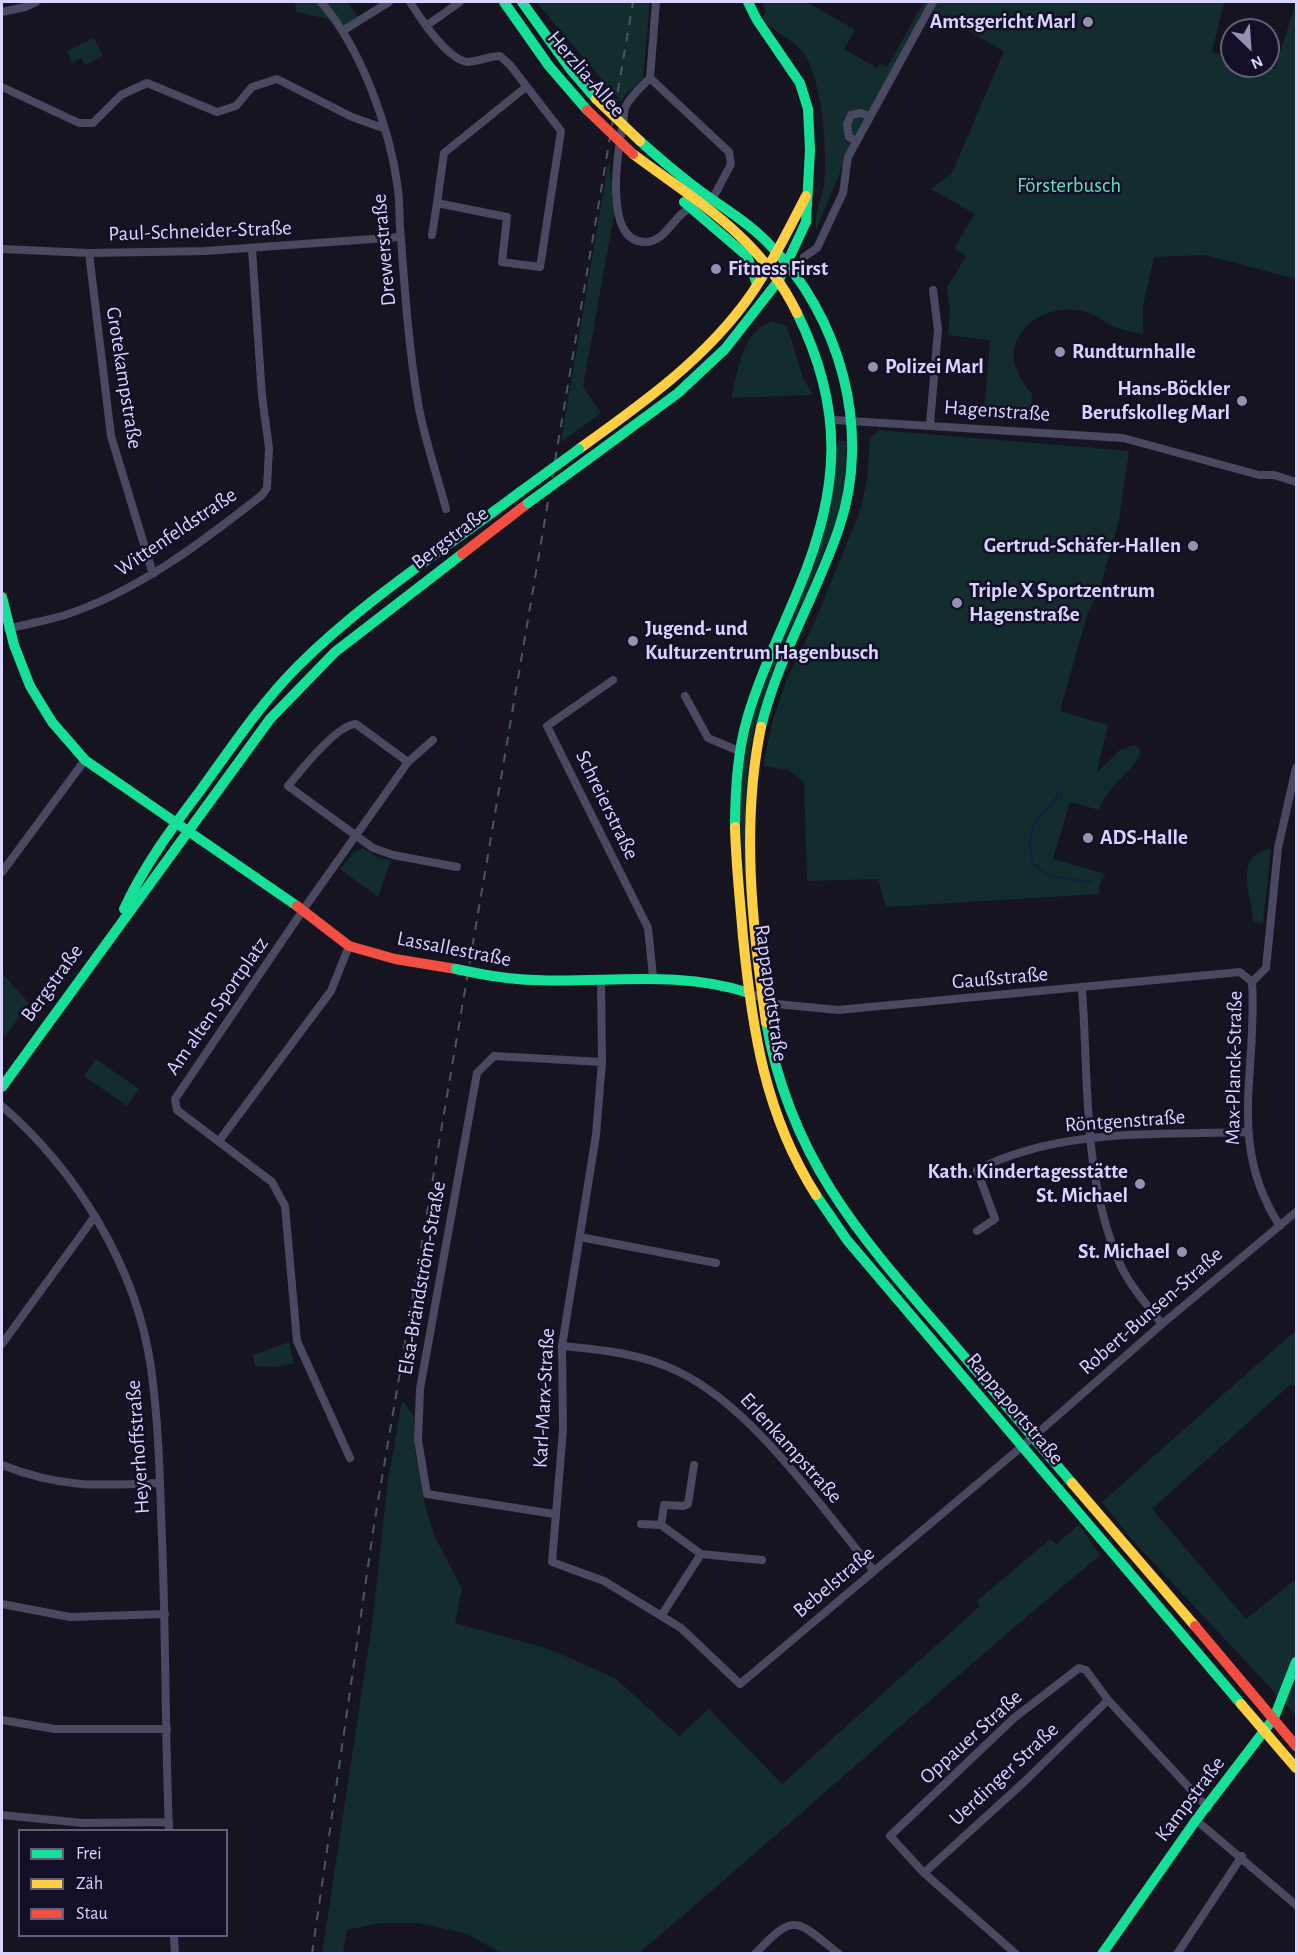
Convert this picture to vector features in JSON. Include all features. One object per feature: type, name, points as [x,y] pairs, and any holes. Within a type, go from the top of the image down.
[{"type":"main road","name":"Herzlia-Allee","points":[[504,2],[549,66],[587,110],[633,154],[695,206],[754,249],[780,280]]},
{"type":"main road","name":"Herzlia-Allee","points":[[522,2],[571,70],[596,99],[640,141],[697,189],[713,198],[762,237],[788,265]]},
{"type":"main road","name":"Bergstraße","points":[[2,1087],[270,719],[335,652],[528,503],[678,393],[725,349],[780,280],[806,222],[809,190],[808,109],[800,83],[757,20],[748,2]]},
{"type":"main road","name":"Bergstraße","points":[[114,931],[140,874],[175,824],[259,710],[324,640],[520,492],[670,383],[714,340],[770,266],[809,190]]},
{"type":"main road","points":[[695,206],[747,256],[757,284]]},
{"type":"main road","name":"Rappaportstraße","points":[[788,265],[819,312],[833,343],[846,385],[852,420],[854,465],[840,525],[771,694],[761,723],[751,770],[748,818],[762,999],[780,1087],[813,1163],[840,1206],[861,1233],[1032,1438],[1296,1746]]},
{"type":"main road","name":"Rappaportstraße","points":[[780,280],[816,352],[830,396],[834,420],[831,477],[816,543],[757,687],[739,751],[735,783],[735,851],[751,1021],[769,1098],[800,1169],[847,1240],[1296,1768]]},
{"type":"main road","name":"Lassallestraße","points":[[2,597],[8,628],[19,664],[38,704],[58,731],[86,760],[186,832],[303,910],[349,946],[395,959],[509,981],[538,984],[653,977],[678,978],[722,984],[749,993]]},
{"type":"main road","name":"Kampstraße","points":[[1102,1953],[1196,1820],[1208,1808],[1274,1718],[1296,1662]]},
{"type":"street","points":[[2,12],[25,8],[36,2]]},
{"type":"street","name":"Drewerstraße","points":[[321,2],[344,30],[356,52],[383,128],[398,189],[400,237],[418,405],[446,509]]},
{"type":"street","points":[[344,30],[389,2]]},
{"type":"street","points":[[410,2],[426,26],[460,60],[470,62],[500,56],[510,65],[561,131],[540,267],[502,262],[507,217],[437,203]]},
{"type":"street","points":[[426,26],[460,2]]},
{"type":"street","points":[[656,2],[650,78],[729,152],[731,165],[713,198]]},
{"type":"street","points":[[804,257],[817,248],[843,193],[848,157],[933,2]]},
{"type":"street","name":"Herzlia-Allee","points":[[650,78],[624,110],[616,157],[615,184],[622,224],[626,233],[634,240],[650,242],[660,237],[682,211],[695,206]]},
{"type":"street","points":[[2,87],[79,123],[93,123],[121,95],[147,83],[217,112],[236,106],[252,87],[277,79],[352,117],[383,128]]},
{"type":"street","points":[[432,235],[444,153],[526,87]]},
{"type":"street","points":[[857,141],[849,137],[847,124],[851,114],[860,113],[870,116]]},
{"type":"street","name":"Paul-Schneider-Straße","points":[[2,249],[88,253],[252,249],[400,237]]},
{"type":"street","name":"Wittenfeldstraße","points":[[8,628],[62,616],[114,595],[153,574],[209,537],[262,495],[267,488],[269,448],[262,396],[252,249]]},
{"type":"street","name":"Grotekampstraße","points":[[88,253],[111,436],[153,574]]},
{"type":"street","points":[[930,424],[939,314],[933,290]]},
{"type":"street","name":"Hagenstraße","points":[[834,420],[930,424],[1123,438],[1259,475],[1274,475],[1296,482]]},
{"type":"street","name":"Schreierstraße","points":[[613,680],[547,726],[648,928],[653,977]]},
{"type":"street","points":[[685,696],[708,738],[739,751]]},
{"type":"street","points":[[408,762],[356,724],[349,724],[338,732],[288,786],[373,848],[393,855],[457,867]]},
{"type":"street","name":"Am alten Sportplatz","points":[[350,1458],[297,1341],[285,1206],[272,1182],[177,1110],[175,1099],[303,910],[358,836],[408,762],[434,740]]},
{"type":"street","points":[[2,872],[86,760]]},
{"type":"street","name":"Max-Planck-Straße","points":[[1280,1226],[1264,1202],[1253,1173],[1246,1132],[1253,1005],[1252,982],[1266,969],[1278,848],[1296,768]]},
{"type":"street","points":[[219,1141],[331,991],[349,946]]},
{"type":"street","name":"Gaußstraße","points":[[749,993],[777,1004],[838,1010],[1082,989],[1240,972],[1252,982]]},
{"type":"street","name":"Karl-Marx-Straße","points":[[552,1562],[554,1514],[563,1430],[562,1346],[597,1135],[602,1062],[601,981]]},
{"type":"street","points":[[1082,989],[1090,1137],[1100,1210],[1120,1264],[1162,1324]]},
{"type":"street","name":"Elsa-Brändström-Straße","points":[[554,1514],[427,1494],[418,1440],[420,1389],[477,1073],[494,1056],[602,1062]]},
{"type":"street","name":"Heyerhoffstraße","points":[[2,1106],[56,1160],[94,1216],[122,1271],[142,1328],[155,1405],[160,1483],[169,1826]]},
{"type":"street","name":"Röntgenstraße","points":[[977,1231],[995,1219],[976,1170],[997,1159],[1041,1146],[1090,1137],[1246,1132]]},
{"type":"street","name":"Robert-Bunsen-Straße","points":[[1032,1438],[1162,1324],[1296,1212]]},
{"type":"street","points":[[2,1344],[94,1216]]},
{"type":"street","points":[[580,1237],[716,1263]]},
{"type":"street","name":"Erlenkampstraße","points":[[562,1346],[632,1356],[677,1371],[724,1400],[765,1439],[874,1571]]},
{"type":"street","name":"Bebelstraße","points":[[552,1562],[604,1581],[681,1628],[740,1684],[1032,1438]]},
{"type":"street","points":[[2,1465],[56,1482],[94,1486],[160,1483]]},
{"type":"street","points":[[662,1525],[664,1505],[688,1504],[694,1466]]},
{"type":"street","points":[[641,1524],[662,1525],[701,1554],[762,1560]]},
{"type":"street","points":[[661,1616],[701,1554]]},
{"type":"street","points":[[2,1604],[70,1617],[165,1614]]},
{"type":"street","name":"Oppauer Straße","points":[[924,1873],[890,1836],[1014,1718],[1078,1668],[1086,1670],[1108,1700]]},
{"type":"street","points":[[1108,1700],[1208,1808]]},
{"type":"street","name":"Uerdinger Straße","points":[[924,1873],[1023,1783],[1108,1700]]},
{"type":"street","points":[[2,1720],[55,1729],[167,1729]]},
{"type":"street","points":[[2,1815],[83,1823],[169,1826]]},
{"type":"street","points":[[1196,1820],[1242,1856],[1296,1905]]},
{"type":"street","points":[[1177,1953],[1242,1856]]},
{"type":"street","points":[[924,1873],[1016,1953]]},
{"type":"street","points":[[755,1953],[776,1931],[789,1924],[801,1924],[839,1953]]},
{"type":"street","points":[[174,1937],[175,1953]]},
{"type":"green space","points":[[295,2],[348,2],[359,19],[343,28],[337,21],[296,12]]},
{"type":"green space","points":[[536,2],[650,2],[643,78],[621,102]]},
{"type":"green space","name":"Försterbusch","points":[[762,2],[807,2],[855,30],[844,49],[877,68],[880,63],[887,67],[924,2],[1224,2],[1212,52],[1220,54],[1220,78],[1280,78],[1280,53],[1296,2],[1296,279],[1205,255],[1154,257],[1143,306],[1143,334],[1109,325],[1095,315],[1082,311],[1060,310],[1039,317],[1030,323],[1017,340],[1014,355],[1016,368],[1032,394],[1027,417],[984,415],[990,340],[948,335],[950,309],[947,288],[966,256],[954,248],[975,214],[931,189],[952,173],[1004,51],[929,9],[847,156],[816,230],[816,218],[825,171],[819,94],[808,61],[801,50],[761,19],[766,12]]},
{"type":"green space","points":[[94,38],[103,56],[85,65],[81,58],[72,63],[67,51]]},
{"type":"green space","points":[[608,164],[610,165],[614,215],[583,387],[601,413],[561,441]]},
{"type":"green space","points":[[773,321],[787,326],[803,378],[813,395],[731,398],[747,342],[762,326]]},
{"type":"green space","name":"Triple X Sportzentrum Hagenstraße","points":[[879,430],[1129,451],[1119,519],[1101,585],[1087,615],[1060,711],[1108,725],[1097,772],[1120,750],[1134,745],[1139,748],[1140,756],[1106,795],[1099,810],[1070,802],[1053,859],[1106,874],[1100,882],[1099,894],[886,907],[878,879],[807,881],[804,782],[788,770],[763,766],[772,723],[786,681],[814,624],[861,508],[867,479],[870,438]]},
{"type":"green space","points":[[838,441],[847,441],[845,485],[837,519],[755,726],[750,755],[746,842],[755,959],[752,959],[739,811],[743,765],[756,705],[816,560]]},
{"type":"green space","points":[[363,848],[379,858],[391,860],[378,897],[340,869],[354,852]]},
{"type":"green space","points":[[1271,849],[1263,923],[1253,922],[1248,889],[1248,868],[1251,859]]},
{"type":"green space","points":[[2,973],[29,1003],[5,1037],[2,1033]]},
{"type":"green space","points":[[96,1059],[139,1089],[127,1106],[84,1076]]},
{"type":"green space","points":[[1296,1330],[1296,1386],[1290,1385],[1152,1509],[1246,1619],[1296,1579],[1296,1722],[1294,1713],[1133,1541],[1102,1502]]},
{"type":"green space","points":[[289,1342],[294,1363],[276,1367],[255,1366],[253,1355]]},
{"type":"green space","points":[[402,1400],[414,1416],[414,1445],[425,1506],[435,1537],[462,1589],[455,1623],[549,1649],[615,1678],[679,1736],[709,1709],[782,1784],[980,1606],[977,1601],[1050,1539],[1056,1544],[1079,1525],[1100,1555],[639,1953],[502,1953],[464,1933],[418,1923],[380,1923],[347,1930],[343,1953],[322,1954],[373,1617],[388,1480]]},
{"type":"waterway","points":[[1059,792],[1034,826],[1030,841],[1031,856],[1035,865],[1050,875],[1092,882]]},
{"type":"railway","points":[[312,1954],[374,1525],[633,2]]},
{"type":"traffic: fast","points":[[504,2],[549,66],[587,110]]},
{"type":"traffic: fast","points":[[522,2],[571,70],[596,99]]},
{"type":"traffic: fast","points":[[587,460],[678,393],[725,349],[779,280],[806,222],[810,150],[808,109],[800,83],[757,20],[748,2]]},
{"type":"traffic: fast","points":[[640,141],[687,181],[737,216],[768,243],[793,272],[815,305],[831,340],[843,376],[850,414],[852,453],[848,491],[830,553],[777,676],[761,727]]},
{"type":"traffic: fast","points":[[684,202],[747,256],[757,284]]},
{"type":"traffic: fast","points":[[735,827],[737,772],[747,719],[764,669],[813,552],[823,517],[829,483],[830,417],[813,349],[797,313]]},
{"type":"traffic: fast","points":[[520,492],[579,449]]},
{"type":"traffic: fast","points":[[528,503],[587,460]]},
{"type":"traffic: fast","points":[[124,909],[140,878],[168,834],[247,726],[284,680],[350,619],[520,492]]},
{"type":"traffic: fast","points":[[2,1087],[270,719],[335,652],[462,554]]},
{"type":"traffic: fast","points":[[2,597],[14,645],[30,686],[52,722],[85,760],[297,906]]},
{"type":"traffic: fast","points":[[456,969],[481,974]]},
{"type":"traffic: fast","points":[[481,974],[515,979],[548,980],[683,980],[749,993]]},
{"type":"traffic: fast","points":[[766,1022],[777,1070],[792,1114],[810,1154],[832,1191],[856,1227],[884,1262],[1072,1483]]},
{"type":"traffic: fast","points":[[816,1195],[847,1240],[1241,1704]]},
{"type":"traffic: fast","points":[[1102,1954],[1196,1820],[1274,1718],[1296,1662]]},
{"type":"traffic: slow","points":[[596,99],[640,141]]},
{"type":"traffic: slow","points":[[633,154],[726,223],[746,242],[782,286],[797,313]]},
{"type":"traffic: slow","points":[[579,449],[673,378],[695,359],[735,316],[760,281],[806,196]]},
{"type":"traffic: slow","points":[[761,727],[751,800],[750,837],[756,949],[766,1022]]},
{"type":"traffic: slow","points":[[735,827],[738,882],[751,1005],[764,1070],[784,1134],[816,1195]]},
{"type":"traffic: slow","points":[[1072,1483],[1195,1626]]},
{"type":"traffic: slow","points":[[1241,1704],[1296,1768]]},
{"type":"traffic: jam","points":[[587,110],[633,154]]},
{"type":"traffic: jam","points":[[462,554],[528,503]]},
{"type":"traffic: jam","points":[[297,906],[349,946],[395,959],[456,969]]},
{"type":"traffic: jam","points":[[1195,1626],[1296,1746]]},
{"type":"place","name":"Amtsgericht Marl","points":[[1088,22]]},
{"type":"place","name":"Fitness First","points":[[716,269]]},
{"type":"place","name":"Rundturnhalle","points":[[1060,352]]},
{"type":"place","name":"Polizei Marl","points":[[873,367]]},
{"type":"place","name":"Hans-Böckler Berufskolleg Marl","points":[[1242,401]]},
{"type":"place","name":"Gertrud-Schäfer-Hallen","points":[[1193,546]]},
{"type":"place","name":"Triple X Sportzentrum Hagenstraße","points":[[957,603]]},
{"type":"place","name":"Jugend- und Kulturzentrum Hagenbusch","points":[[633,641]]},
{"type":"place","name":"ADS-Halle","points":[[1088,838]]},
{"type":"place","name":"Kath. Kindertagesstätte St. Michael","points":[[1140,1184]]},
{"type":"place","name":"St. Michael","points":[[1182,1252]]}]
